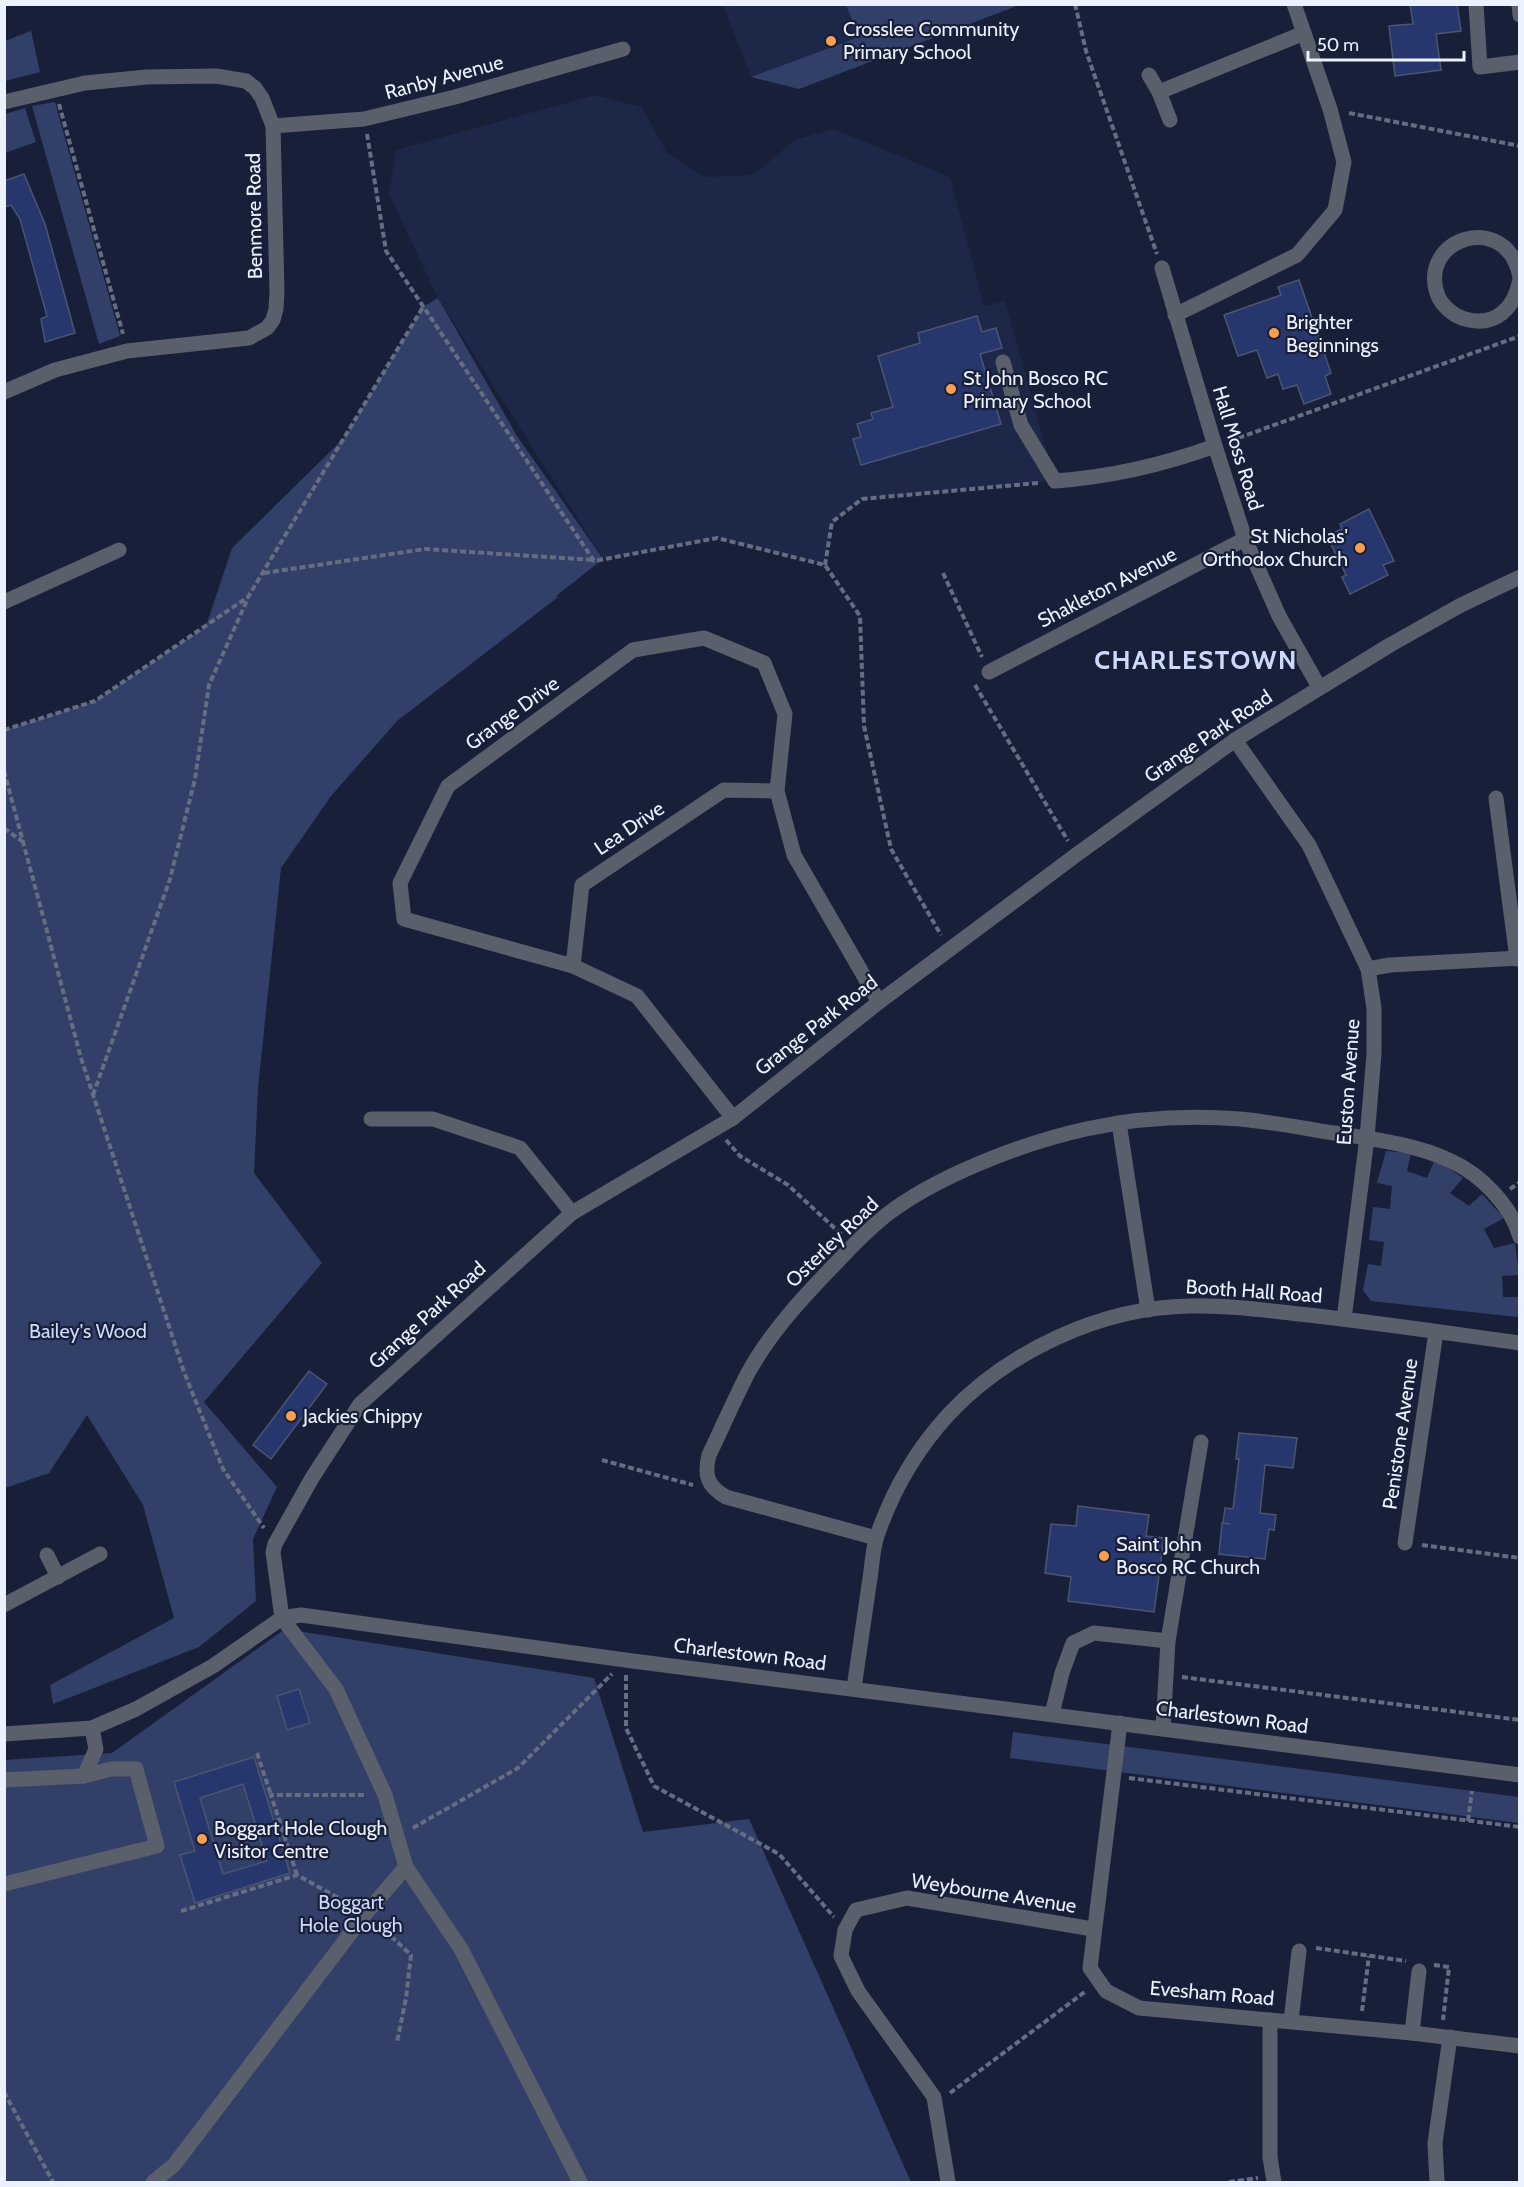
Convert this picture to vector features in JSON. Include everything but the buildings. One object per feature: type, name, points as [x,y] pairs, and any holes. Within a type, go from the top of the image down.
[{"type":"street","points":[[1175,315],[1297,255],[1335,210],[1344,162],[1330,109],[1294,4]]},
{"type":"street","points":[[1476,4],[1480,67],[1520,62]]},
{"type":"street","points":[[1519,4],[1520,15]]},
{"type":"street","points":[[1159,92],[1304,33]]},
{"type":"street","name":"Ranby Avenue","points":[[273,126],[364,119],[455,97],[623,49]]},
{"type":"street","name":"Benmore Road","points":[[4,102],[55,89],[117,80],[179,75],[216,76],[246,81],[262,98],[273,126],[277,292],[273,320],[267,328],[249,338],[127,351],[56,370],[4,392]]},
{"type":"street","points":[[1149,75],[1159,92],[1170,120]]},
{"type":"street","points":[[1486,238],[1515,249],[1520,278],[1518,292],[1511,305],[1500,315],[1487,320],[1473,321],[1459,318],[1447,310],[1439,298],[1435,285],[1435,272],[1440,259],[1448,248],[1466,239],[1486,238]]},
{"type":"street","name":"Hall Moss Road","points":[[1162,268],[1245,539],[1280,616],[1319,687]]},
{"type":"street","points":[[1003,362],[1021,425],[1055,481],[1090,479],[1183,458],[1215,446]]},
{"type":"street","name":"Shakleton Avenue","points":[[989,672],[1245,539]]},
{"type":"street","points":[[4,602],[119,550]]},
{"type":"street","name":"Grange Park Road","points":[[275,1544],[312,1478],[360,1404],[572,1213],[733,1118],[949,949],[1234,740],[1319,687],[1461,605],[1520,577]]},
{"type":"street","name":"Grange Drive","points":[[733,1118],[637,996],[573,966],[404,919],[400,883],[448,786],[633,650],[704,638],[764,663],[786,714],[777,791],[794,855],[879,1002]]},
{"type":"street","name":"Euston Avenue","points":[[1234,740],[1309,845],[1368,969],[1374,1008],[1374,1054],[1344,1319]]},
{"type":"street","name":"Lea Drive","points":[[573,966],[582,885],[724,790],[777,791]]},
{"type":"street","points":[[1368,969],[1390,965],[1518,958],[1496,798]]},
{"type":"street","name":"Osterley Road","points":[[708,1483],[706,1469],[710,1455],[748,1373],[788,1316],[853,1246],[886,1215],[932,1187],[991,1159],[1053,1137],[1119,1123],[1197,1117],[1242,1119],[1419,1148],[1453,1161],[1480,1181],[1510,1215],[1520,1237]]},
{"type":"street","points":[[371,1119],[433,1119],[520,1148],[572,1213]]},
{"type":"street","points":[[1119,1123],[1148,1310]]},
{"type":"street","name":"Booth Hall Road","points":[[855,1688],[876,1538],[899,1486],[916,1456],[948,1416],[975,1390],[1009,1365],[1064,1335],[1082,1327],[1148,1310],[1189,1306],[1232,1307],[1344,1319],[1520,1343]]},
{"type":"street","name":"Penistone Avenue","points":[[1405,1543],[1436,1332]]},
{"type":"street","points":[[1163,1729],[1168,1641],[1201,1442]]},
{"type":"street","points":[[708,1483],[726,1497],[876,1538]]},
{"type":"street","points":[[275,1544],[273,1552],[282,1618],[336,1689],[386,1795],[406,1867],[461,1949],[580,2182]]},
{"type":"street","points":[[4,1605],[100,1554]]},
{"type":"street","points":[[47,1555],[58,1577]]},
{"type":"street","name":"Charlestown Road","points":[[282,1618],[301,1615],[626,1660],[1520,1775]]},
{"type":"street","points":[[4,1734],[92,1728],[136,1709],[213,1666],[282,1618]]},
{"type":"street","points":[[1052,1714],[1062,1673],[1073,1643],[1094,1633],[1168,1641]]},
{"type":"street","points":[[1099,1982],[1090,1968],[1093,1929],[1120,1723]]},
{"type":"street","points":[[84,1776],[96,1749],[92,1728]]},
{"type":"street","points":[[4,1780],[84,1776],[111,1769],[136,1769],[157,1846],[4,1884]]},
{"type":"street","points":[[153,2182],[174,2165],[366,1913],[406,1867]]},
{"type":"street","name":"Weybourne Avenue","points":[[845,1930],[856,1910],[908,1898],[1093,1929]]},
{"type":"street","points":[[845,1930],[841,1956],[858,1991],[935,2100],[948,2182]]},
{"type":"street","points":[[1291,2021],[1305,1949]]},
{"type":"street","points":[[1412,2033],[1420,1966]]},
{"type":"street","name":"Evesham Road","points":[[1099,1982],[1106,1991],[1139,2008],[1446,2036],[1520,2046]]},
{"type":"street","points":[[1270,2020],[1270,2157],[1273,2179]]},
{"type":"street","points":[[1437,2182],[1435,2143],[1446,2036]]},
{"type":"path","points":[[1074,4],[1086,51],[1162,268]]},
{"type":"path","points":[[55,89],[127,351]]},
{"type":"path","points":[[1330,109],[1520,146]]},
{"type":"path","points":[[364,119],[386,251],[594,561]]},
{"type":"path","points":[[93,1095],[170,879],[195,779],[208,685],[248,597],[423,307]]},
{"type":"path","points":[[1215,446],[1520,336]]},
{"type":"path","points":[[825,565],[832,522],[862,499],[1055,481]]},
{"type":"path","points":[[264,573],[425,549],[594,561],[717,538],[825,565],[860,616],[864,726],[891,849],[949,949]]},
{"type":"path","points":[[943,573],[989,672],[973,680],[1076,855]]},
{"type":"path","points":[[4,730],[95,701],[248,597]]},
{"type":"path","points":[[4,771],[78,1047],[184,1372],[223,1469],[275,1544]]},
{"type":"path","points":[[4,828],[24,843]]},
{"type":"path","points":[[715,1128],[740,1156],[788,1185],[853,1246]]},
{"type":"path","points":[[602,1460],[692,1485],[708,1483]]},
{"type":"path","points":[[1405,1543],[1520,1558]]},
{"type":"path","points":[[397,1837],[518,1768],[626,1660]]},
{"type":"path","points":[[626,1660],[626,1728],[654,1786],[779,1854],[845,1930]]},
{"type":"path","points":[[1166,1675],[1520,1720]]},
{"type":"path","points":[[257,1754],[297,1875],[366,1913],[411,1955],[406,1998],[397,2042]]},
{"type":"path","points":[[1113,1776],[1520,1827]]},
{"type":"path","points":[[1468,1821],[1472,1791]]},
{"type":"path","points":[[271,1795],[386,1795]]},
{"type":"path","points":[[180,1911],[297,1875]]},
{"type":"path","points":[[1305,1949],[1370,1956],[1420,1966],[1449,1967],[1446,2036]]},
{"type":"path","points":[[1362,2012],[1370,1956]]},
{"type":"path","points":[[935,2100],[1099,1982]]},
{"type":"path","points":[[4,2092],[53,2182]]},
{"type":"path","points":[[1229,2182],[1273,2179]]},
{"type":"shaded area","name":"Crosslee Community Primary School","points":[[723,5],[1019,5],[799,89],[751,77]]},
{"type":"shaded area","points":[[595,95],[642,107],[667,153],[705,177],[753,175],[795,140],[834,129],[950,177],[984,306],[1005,301],[1055,481],[862,499],[832,523],[825,565],[717,538],[603,559],[438,298],[389,194],[396,150]]},
{"type":"green space","points":[[846,5],[1019,5],[799,89],[751,77],[859,37]]},
{"type":"green space","points":[[31,31],[40,72],[5,81],[5,41]]},
{"type":"green space","points":[[55,102],[120,336],[99,344],[32,106]]},
{"type":"green space","points":[[25,108],[36,142],[5,153],[5,114]]},
{"type":"green space","name":"Bailey's Wood","points":[[438,298],[517,436],[603,559],[556,596],[558,597],[397,721],[331,796],[281,868],[258,1088],[254,1173],[322,1263],[204,1402],[277,1487],[253,1539],[256,1601],[199,1647],[53,1704],[50,1685],[174,1618],[143,1505],[87,1415],[49,1473],[5,1488],[5,730],[95,701],[206,626],[232,548],[344,438],[423,307]]},
{"type":"green space","points":[[1386,1151],[1411,1153],[1407,1171],[1427,1178],[1435,1159],[1463,1178],[1450,1193],[1469,1206],[1482,1194],[1504,1218],[1484,1229],[1494,1248],[1515,1243],[1519,1275],[1502,1276],[1503,1297],[1519,1297],[1517,1317],[1371,1301],[1363,1290],[1368,1264],[1381,1266],[1384,1242],[1369,1240],[1373,1207],[1390,1209],[1392,1186],[1377,1183]]},
{"type":"green space","name":"Boggart Hole Clough","points":[[285,1629],[594,1678],[643,1832],[749,1819],[911,2182],[5,2182],[5,1760],[112,1753]]},
{"type":"green space","points":[[1013,1732],[1519,1797],[1519,1823],[1010,1758]]},
{"type":"place","name":"Crosslee Community Primary School","points":[[831,41]]},
{"type":"place","name":"Brighter Beginnings","points":[[1274,333]]},
{"type":"place","name":"St John Bosco RC Primary School","points":[[951,389]]},
{"type":"place","name":"St Nicholas' Orthodox Church","points":[[1360,548]]},
{"type":"place","name":"Jackies Chippy","points":[[291,1416]]},
{"type":"place","name":"Saint John Bosco RC Church","points":[[1104,1556]]},
{"type":"place","name":"Boggart Hole Clough Visitor Centre","points":[[202,1839]]},
{"type":"district","name":"CHARLESTOWN","points":[[1196,660]]}]
